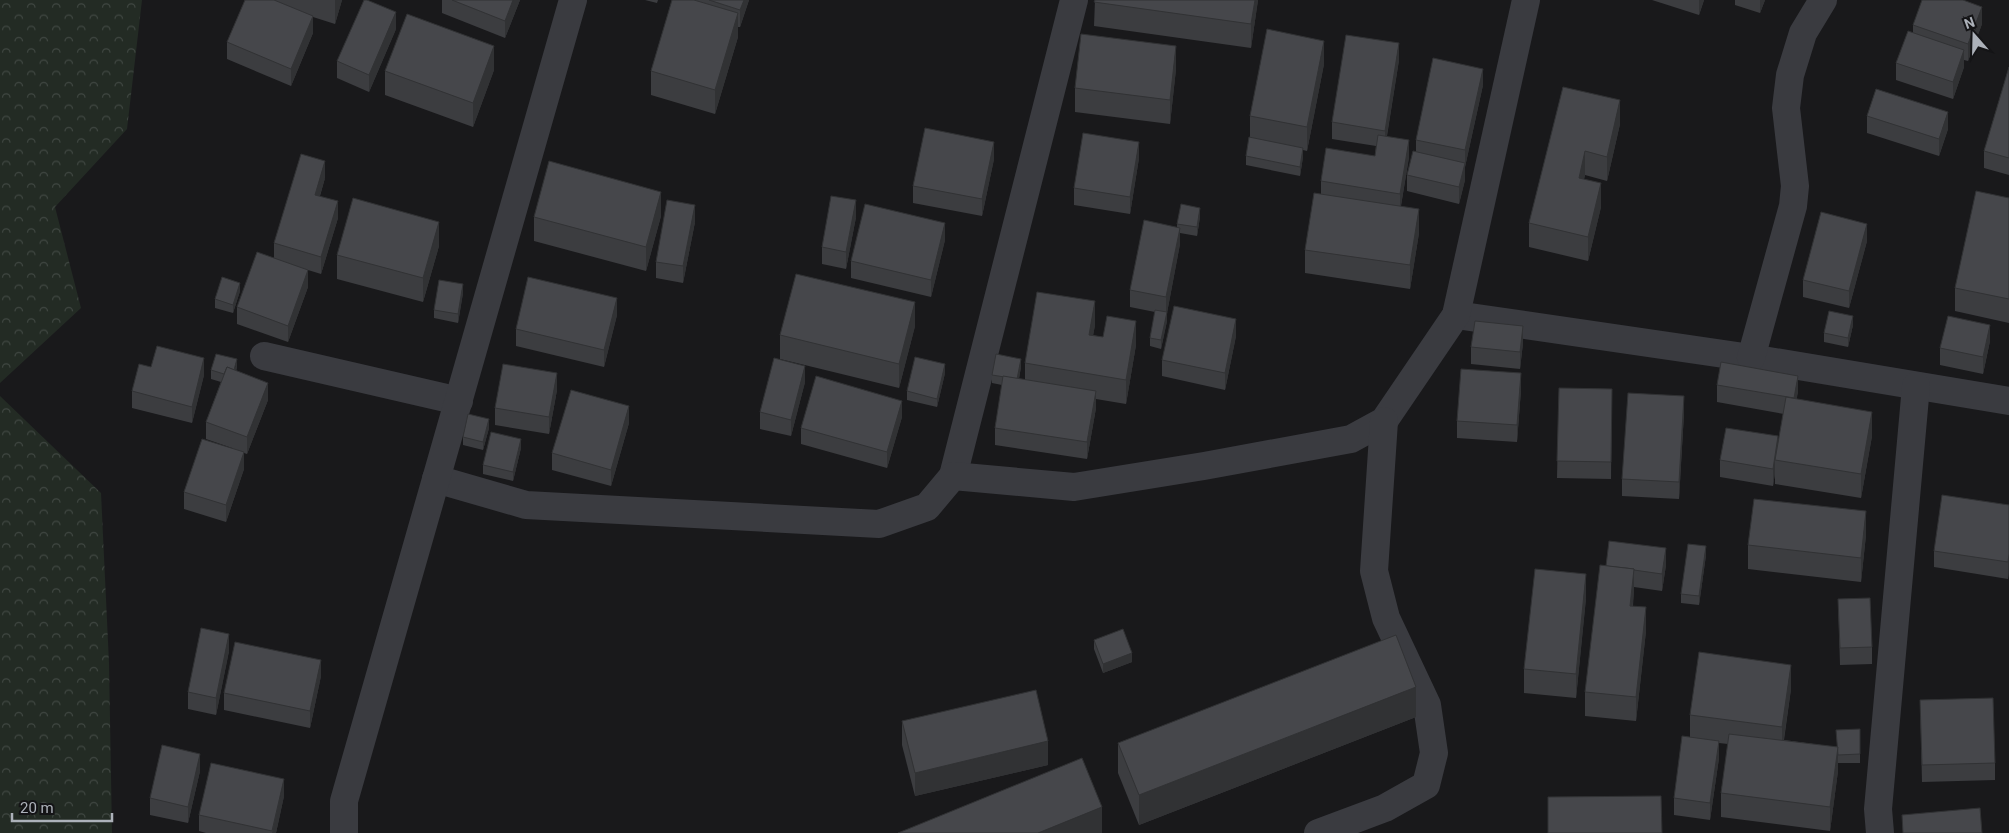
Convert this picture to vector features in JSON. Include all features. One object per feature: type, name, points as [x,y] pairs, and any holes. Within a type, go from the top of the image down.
[{"type":"street","points":[[344,833],[344,801],[573,0]]},
{"type":"street","points":[[436,479],[526,504],[879,524],[927,508],[953,476],[1074,0]]},
{"type":"street","points":[[953,476],[1074,487],[1204,466],[1351,439],[1384,421],[1456,315],[1526,0]]},
{"type":"street","points":[[1751,358],[1793,206],[1795,186],[1786,108],[1790,75],[1803,33],[1823,0]]},
{"type":"street","points":[[1456,315],[1751,358],[2009,401]]},
{"type":"street","points":[[264,356],[459,401]]},
{"type":"street","points":[[1880,833],[1878,809],[1916,386]]},
{"type":"street","points":[[1318,833],[1385,808],[1426,785],[1434,753],[1426,705],[1386,618],[1374,571],[1384,421]]},
{"type":"green space","points":[[0,0],[142,0],[127,129],[55,207],[81,308],[0,383]]},
{"type":"green space","points":[[0,396],[101,493],[109,663],[112,833],[0,833]]},
{"type":"building","points":[[245,0],[274,0],[313,16],[291,69],[227,42]]},
{"type":"building","points":[[364,0],[396,12],[369,75],[337,61]]},
{"type":"building","points":[[452,0],[513,0],[505,21]]},
{"type":"building","points":[[672,0],[694,0],[738,13],[715,90],[651,71]]},
{"type":"building","points":[[709,0],[744,0],[740,10]]},
{"type":"building","points":[[1095,0],[1255,0],[1251,24],[1094,2]]},
{"type":"building","points":[[1922,0],[1963,0],[1982,7],[1968,44],[1913,25]]},
{"type":"building","points":[[407,14],[494,46],[473,103],[385,71]]},
{"type":"building","points":[[1267,29],[1324,41],[1307,127],[1250,116]]},
{"type":"building","points":[[1908,31],[1964,50],[1953,82],[1896,63]]},
{"type":"building","points":[[1081,34],[1176,46],[1170,100],[1075,88]]},
{"type":"building","points":[[1346,35],[1399,43],[1385,131],[1332,122]]},
{"type":"building","points":[[1433,58],[1483,69],[1465,150],[1416,140]]},
{"type":"building","points":[[2009,67],[2009,158],[1984,151]]},
{"type":"building","points":[[1563,87],[1620,100],[1607,157],[1585,151],[1579,178],[1601,183],[1588,237],[1529,223]]},
{"type":"building","points":[[1876,89],[1948,112],[1939,139],[1867,116]]},
{"type":"building","points":[[925,128],[994,142],[982,199],[913,186]]},
{"type":"building","points":[[1083,133],[1139,142],[1130,197],[1074,188]]},
{"type":"building","points":[[1378,135],[1409,140],[1400,194],[1321,181],[1326,148],[1375,156]]},
{"type":"building","points":[[1249,137],[1303,148],[1300,167],[1246,156]]},
{"type":"building","points":[[1413,151],[1465,163],[1459,187],[1407,175]]},
{"type":"building","points":[[301,154],[325,161],[315,195],[338,201],[321,257],[274,243]]},
{"type":"building","points":[[549,161],[661,192],[646,247],[534,217]]},
{"type":"building","points":[[1976,191],[2009,198],[2009,299],[1955,288]]},
{"type":"building","points":[[1314,193],[1419,209],[1410,265],[1305,250]]},
{"type":"building","points":[[831,196],[856,200],[846,252],[822,247]]},
{"type":"building","points":[[353,198],[439,222],[423,278],[337,255]]},
{"type":"building","points":[[667,200],[695,205],[683,266],[656,262]]},
{"type":"building","points":[[865,204],[945,223],[931,280],[851,261]]},
{"type":"building","points":[[1181,204],[1200,208],[1197,227],[1177,224]]},
{"type":"building","points":[[1821,212],[1867,224],[1849,291],[1803,280]]},
{"type":"building","points":[[1144,220],[1180,228],[1166,297],[1130,290]]},
{"type":"building","points":[[257,252],[308,270],[288,326],[237,307]]},
{"type":"building","points":[[796,274],[915,302],[899,364],[780,335]]},
{"type":"building","points":[[222,277],[240,283],[233,305],[215,299]]},
{"type":"building","points":[[528,277],[617,298],[604,350],[516,329]]},
{"type":"building","points":[[439,280],[463,284],[458,314],[434,310]]},
{"type":"building","points":[[1037,292],[1095,301],[1089,335],[1103,337],[1107,316],[1136,321],[1126,380],[1025,363]]},
{"type":"building","points":[[1174,306],[1236,319],[1225,373],[1162,360]]},
{"type":"building","points":[[1155,310],[1167,312],[1161,340],[1150,338]]},
{"type":"building","points":[[1829,311],[1853,316],[1848,338],[1824,333]]},
{"type":"building","points":[[1948,316],[1990,325],[1983,357],[1940,348]]},
{"type":"building","points":[[1475,321],[1523,326],[1520,352],[1471,347]]},
{"type":"building","points":[[157,346],[204,358],[192,407],[132,391],[139,364],[151,367]]},
{"type":"building","points":[[216,354],[237,359],[234,370],[227,367],[224,374],[211,370]]},
{"type":"building","points":[[996,354],[1021,359],[1017,379],[992,375]]},
{"type":"building","points":[[915,357],[945,364],[937,399],[907,391]]},
{"type":"building","points":[[774,358],[805,366],[791,420],[760,412]]},
{"type":"building","points":[[1721,362],[1798,376],[1794,398],[1717,385]]},
{"type":"building","points":[[503,364],[557,373],[549,417],[495,408]]},
{"type":"building","points":[[227,367],[268,383],[247,437],[206,422]]},
{"type":"building","points":[[1461,369],[1521,373],[1517,425],[1457,421]]},
{"type":"building","points":[[816,376],[902,401],[887,452],[801,428]]},
{"type":"building","points":[[1003,376],[1096,391],[1087,442],[995,428]]},
{"type":"building","points":[[1559,388],[1612,389],[1611,462],[1557,461]]},
{"type":"building","points":[[571,390],[629,406],[611,470],[552,453]]},
{"type":"building","points":[[1628,393],[1684,396],[1679,482],[1622,479]]},
{"type":"building","points":[[1786,397],[1872,412],[1861,474],[1775,460]]},
{"type":"building","points":[[468,414],[489,419],[483,442],[463,437]]},
{"type":"building","points":[[1726,428],[1778,436],[1773,469],[1720,460]]},
{"type":"building","points":[[491,432],[521,439],[513,472],[483,465]]},
{"type":"building","points":[[202,439],[244,452],[226,505],[184,492]]},
{"type":"building","points":[[1942,495],[2009,505],[2008,562],[1934,551]]},
{"type":"building","points":[[1754,499],[1866,511],[1861,558],[1748,545]]},
{"type":"building","points":[[1609,541],[1666,548],[1662,574],[1606,566]]},
{"type":"building","points":[[1688,544],[1706,546],[1699,596],[1681,594]]},
{"type":"building","points":[[1600,565],[1634,569],[1630,606],[1646,607],[1636,697],[1585,692]]},
{"type":"building","points":[[1535,569],[1586,574],[1576,674],[1524,669]]},
{"type":"building","points":[[1870,598],[1872,647],[1840,648],[1838,599]]},
{"type":"building","points":[[201,628],[229,634],[216,698],[188,692]]},
{"type":"building","points":[[1123,629],[1132,653],[1103,664],[1094,640]]},
{"type":"building","points":[[1396,635],[1416,687],[1139,795],[1118,743]]},
{"type":"building","points":[[235,642],[321,660],[310,711],[224,693]]},
{"type":"building","points":[[1699,652],[1791,665],[1782,727],[1690,715]]},
{"type":"building","points":[[1036,690],[1048,741],[915,773],[902,721]]},
{"type":"building","points":[[1993,698],[1995,763],[1922,765],[1920,700]]},
{"type":"building","points":[[1860,729],[1860,754],[1838,755],[1836,730]]},
{"type":"building","points":[[1729,734],[1838,747],[1830,807],[1721,793]]},
{"type":"building","points":[[1682,736],[1719,741],[1710,803],[1674,798]]},
{"type":"building","points":[[162,745],[200,754],[188,807],[150,798]]},
{"type":"building","points":[[1082,758],[1102,807],[1038,833],[898,833]]},
{"type":"building","points":[[211,763],[284,779],[272,831],[199,815]]},
{"type":"building","points":[[1661,796],[1662,833],[1548,833],[1548,797]]},
{"type":"building","points":[[1980,808],[1982,833],[1903,833],[1902,815]]}]
